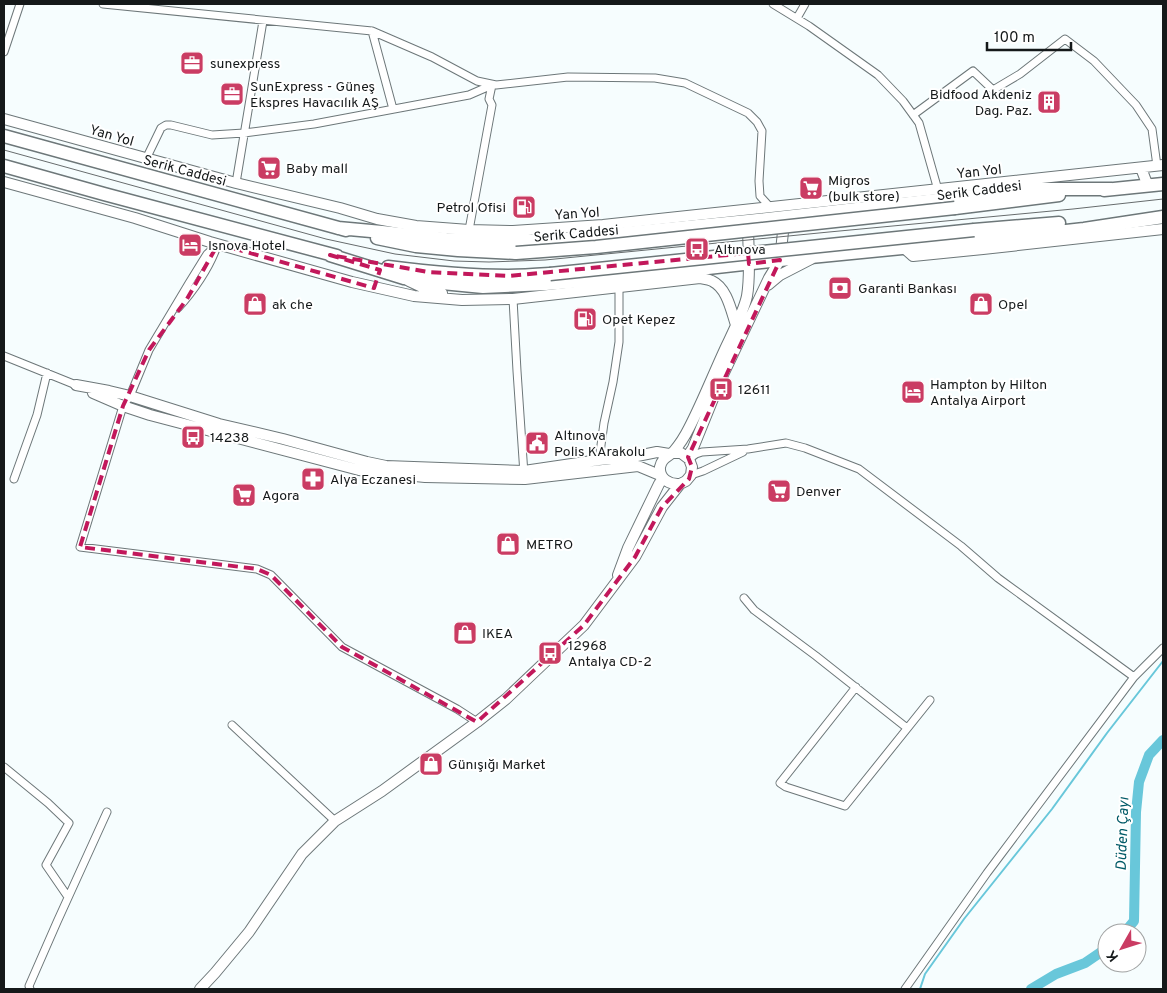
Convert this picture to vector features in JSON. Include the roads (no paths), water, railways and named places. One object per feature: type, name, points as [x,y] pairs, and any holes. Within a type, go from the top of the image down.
[{"type":"highway","name":"Serik Caddesi","points":[[4,136],[376,238],[416,246],[516,253],[596,247],[1163,184]]},
{"type":"highway","points":[[4,166],[330,255],[404,278],[483,286],[546,284],[638,276],[817,256],[908,252],[1003,238],[1148,225],[1163,216]]},
{"type":"highway","points":[[338,228],[446,239],[544,241],[774,212],[917,201],[1033,189],[1110,189]]},
{"type":"highway","points":[[330,255],[428,272],[508,276],[550,274],[974,230],[1163,216]]},
{"type":"street","points":[[4,52],[20,4]]},
{"type":"street","points":[[103,4],[372,31],[432,57],[477,81],[492,84],[508,85],[568,77],[655,78],[685,83],[748,113],[757,122],[762,131],[760,196],[751,215],[750,276],[747,298],[689,429],[671,454],[662,461],[660,466],[663,477],[628,548],[614,585]]},
{"type":"street","points":[[773,4],[809,26],[878,75],[904,101],[919,122],[938,190],[917,201]]},
{"type":"street","points":[[797,18],[805,4]]},
{"type":"street","points":[[236,183],[263,21]]},
{"type":"street","points":[[372,31],[393,109]]},
{"type":"street","points":[[913,115],[973,71],[993,90],[1020,74],[1066,39],[1094,61],[1136,105],[1152,129],[1160,166]]},
{"type":"street","points":[[147,175],[149,166],[146,159],[161,128],[166,125],[212,136],[244,133],[314,124],[469,95],[492,84]]},
{"type":"street","points":[[469,230],[492,105],[489,99],[492,84]]},
{"type":"street","name":"Yan Yol","points":[[4,119],[236,183],[340,208],[377,219],[416,226],[513,232],[751,215]]},
{"type":"street","points":[[130,171],[135,156]]},
{"type":"street","name":"Yan Yol","points":[[774,212],[979,185],[1160,166]]},
{"type":"street","points":[[1141,168],[1146,181],[1150,185]]},
{"type":"street","points":[[4,182],[357,283],[414,296],[462,300],[513,300],[619,286],[700,278],[710,280],[718,285],[727,299],[736,325]]},
{"type":"street","points":[[979,185],[995,193]]},
{"type":"street","points":[[104,194],[109,211]]},
{"type":"street","points":[[688,458],[721,379],[780,260],[783,232],[774,212],[760,196]]},
{"type":"street","points":[[126,216],[139,204]]},
{"type":"street","points":[[1148,225],[1163,229]]},
{"type":"street","points":[[218,244],[207,254],[149,350],[130,396],[123,406],[80,546],[257,569],[271,575],[342,647],[477,722]]},
{"type":"street","points":[[764,289],[780,275],[817,256]]},
{"type":"street","points":[[619,286],[638,276]]},
{"type":"street","points":[[404,278],[426,290],[449,294],[456,299]]},
{"type":"street","points":[[599,460],[619,342],[619,286]]},
{"type":"street","points":[[727,299],[740,298],[748,291]]},
{"type":"street","points":[[513,300],[524,475]]},
{"type":"street","points":[[4,356],[123,406],[150,415],[359,470],[426,477],[524,475],[638,466],[663,477],[668,482],[680,484]]},
{"type":"street","points":[[14,479],[37,415],[47,373]]},
{"type":"street","points":[[76,385],[130,396],[219,424],[386,466],[524,475],[599,460],[632,458],[657,452],[681,453],[688,458],[692,467],[691,476]]},
{"type":"street","points":[[688,458],[702,452],[748,449],[786,443],[805,448],[859,469],[961,546],[998,578],[1134,677]]},
{"type":"street","points":[[200,989],[249,932],[302,854],[335,821],[382,792],[506,699],[584,625],[635,557],[662,507],[680,484],[691,476],[748,449]]},
{"type":"street","points":[[744,598],[754,610],[907,728]]},
{"type":"street","points":[[905,989],[987,873],[1134,677],[1163,648]]},
{"type":"street","points":[[856,687],[780,783],[786,788],[845,806],[930,700]]},
{"type":"street","points":[[232,725],[335,821]]},
{"type":"street","points":[[4,767],[48,803],[68,823],[46,865],[68,897]]},
{"type":"street","points":[[30,989],[29,986],[107,812]]},
{"type":"waterway","points":[[920,989],[925,974],[964,919],[1052,809],[1107,733],[1163,661]]},
{"type":"waterway","name":"Düden Çayı","points":[[1132,923],[1134,921],[1136,812],[1139,782],[1149,755],[1163,740]]},
{"type":"waterway","name":"Düden Çayı","points":[[1031,989],[1056,974],[1085,963],[1097,955]]},
{"type":"tram line","points":[[4,150],[326,239],[395,254],[454,261],[545,260],[1163,199]]},
{"type":"place","name":"sunexpress","points":[[192,63]]},
{"type":"place","name":"SunExpress - Güneş Ekspres Havacılık AŞ","points":[[232,94]]},
{"type":"place","name":"Bidfood Akdeniz Dag. Paz.","points":[[1049,102]]},
{"type":"place","name":"Baby mall","points":[[269,168]]},
{"type":"place","name":"Migros (bulk store)","points":[[811,188]]},
{"type":"place","name":"Petrol Ofisi","points":[[524,207]]},
{"type":"place","name":"Isnova Hotel","points":[[190,245]]},
{"type":"place","name":"Altınova","points":[[697,249]]},
{"type":"place","name":"Garanti Bankası","points":[[840,288]]},
{"type":"place","name":"ak che","points":[[255,304]]},
{"type":"place","name":"Opel","points":[[981,304]]},
{"type":"place","name":"Opet Kepez","points":[[585,319]]},
{"type":"place","name":"12611","points":[[721,389]]},
{"type":"place","name":"Hampton by Hilton Antalya Airport","points":[[913,392]]},
{"type":"place","name":"14238","points":[[193,437]]},
{"type":"place","name":"Altınova Polis KArakolu","points":[[537,443]]},
{"type":"place","name":"Alya Eczanesi","points":[[313,479]]},
{"type":"place","name":"Denver","points":[[779,491]]},
{"type":"place","name":"Agora","points":[[244,495]]},
{"type":"place","name":"METRO","points":[[508,544]]},
{"type":"place","name":"IKEA","points":[[465,633]]},
{"type":"place","name":"12968 Antalya CD-2","points":[[550,653]]},
{"type":"place","name":"Günışığı Market","points":[[431,764]]}]
